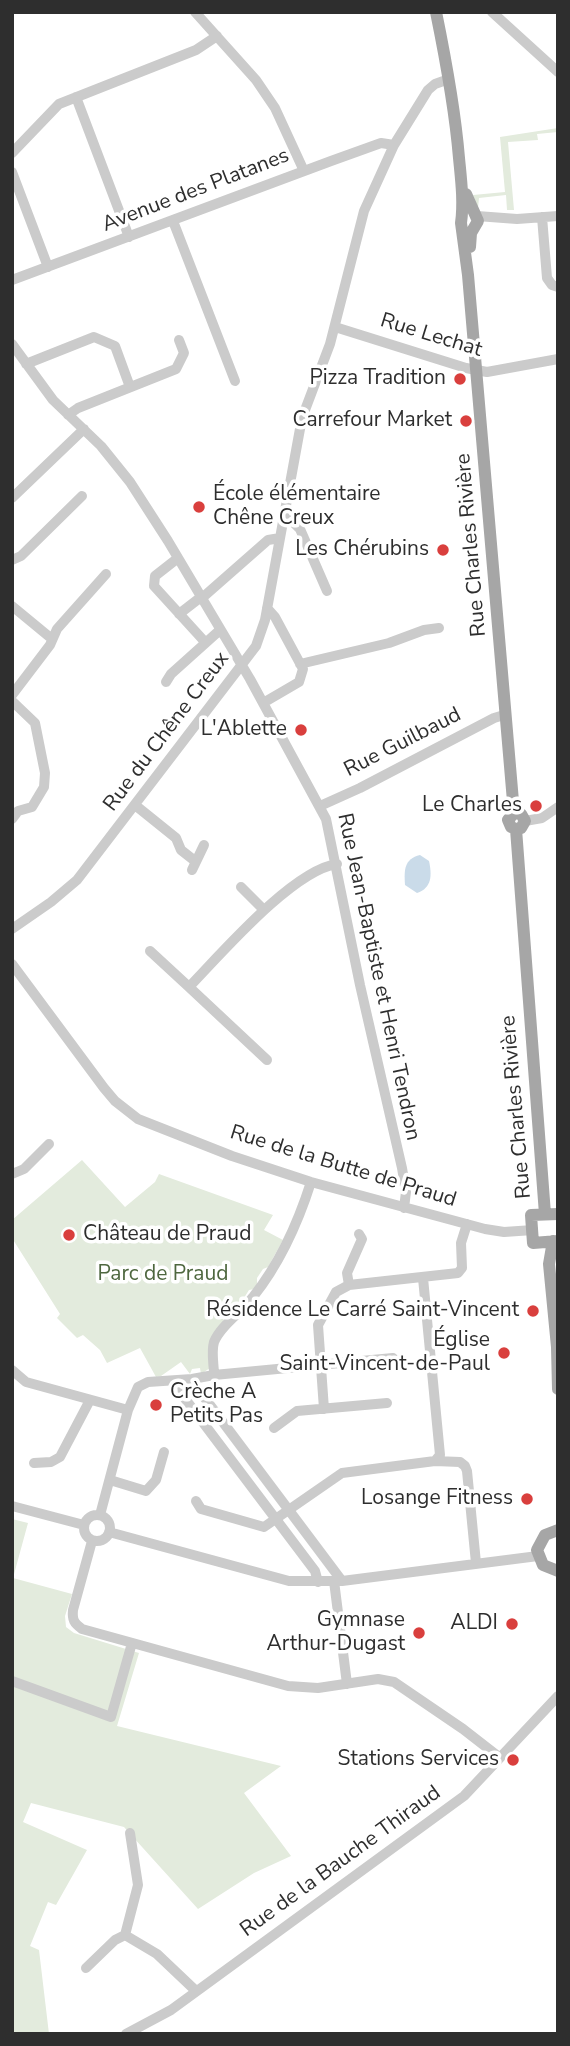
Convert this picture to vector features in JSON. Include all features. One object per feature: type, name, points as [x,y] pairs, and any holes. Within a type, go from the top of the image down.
[{"type":"main road","name":"Rue Charles Rivière","points":[[436,12],[456,118],[462,186],[471,221],[471,264],[468,275],[504,715],[518,821],[552,1214]]},
{"type":"main road","points":[[552,1214],[531,1215],[533,1243],[550,1242],[558,1389]]},
{"type":"main road","points":[[558,1530],[549,1532],[541,1539],[538,1556],[543,1565],[558,1572]]},
{"type":"street","points":[[195,12],[256,80],[275,108],[304,171]]},
{"type":"street","points":[[492,12],[558,72]]},
{"type":"street","points":[[12,153],[59,103],[196,50],[217,36]]},
{"type":"street","name":"Rue du Chêne Creux","points":[[12,929],[77,880],[209,706],[242,667],[260,636],[302,418],[335,327],[364,211],[394,145],[428,90],[449,79]]},
{"type":"street","points":[[76,97],[129,237]]},
{"type":"street","name":"Avenue des Platanes","points":[[12,280],[304,171],[381,144],[394,145]]},
{"type":"street","points":[[12,172],[48,267]]},
{"type":"street","points":[[471,221],[509,221],[558,216]]},
{"type":"street","points":[[542,217],[547,278],[552,285],[558,287]]},
{"type":"street","points":[[173,221],[235,381]]},
{"type":"street","name":"Rue Lechat","points":[[335,327],[487,372],[558,359]]},
{"type":"street","points":[[26,364],[94,337],[115,346],[130,387]]},
{"type":"street","points":[[68,415],[78,408],[176,369],[184,353],[179,340]]},
{"type":"street","name":"Rue Jean-Baptiste et Henri Tendron","points":[[13,345],[53,400],[101,446],[130,482],[263,702],[320,806],[330,830],[360,985],[407,1192],[404,1208]]},
{"type":"street","points":[[12,498],[84,429]]},
{"type":"street","points":[[12,560],[21,556],[82,496]]},
{"type":"street","points":[[283,518],[300,529],[327,591]]},
{"type":"street","points":[[179,614],[202,598],[268,540],[280,538]]},
{"type":"street","points":[[178,558],[155,576],[154,586],[205,642]]},
{"type":"street","points":[[12,695],[57,629],[106,574]]},
{"type":"street","points":[[12,606],[52,639]]},
{"type":"street","points":[[263,702],[301,681],[303,669],[275,617],[267,608]]},
{"type":"street","points":[[300,664],[439,628]]},
{"type":"street","points":[[166,682],[171,674],[220,630]]},
{"type":"street","points":[[12,701],[35,723],[46,779],[32,807],[18,811],[12,819]]},
{"type":"street","name":"Rue Guilbaud","points":[[320,806],[504,715]]},
{"type":"street","points":[[135,806],[176,838],[194,866],[204,845]]},
{"type":"street","points":[[518,821],[542,818],[558,807]]},
{"type":"street","points":[[189,987],[283,893],[324,867],[337,864]]},
{"type":"street","points":[[241,887],[264,910]]},
{"type":"street","points":[[150,951],[267,1060]]},
{"type":"street","name":"Rue de la Butte de Praud","points":[[12,964],[104,1088],[128,1112],[155,1127],[311,1182],[404,1208],[504,1232],[533,1230]]},
{"type":"street","points":[[14,1170],[41,1154],[49,1144]]},
{"type":"street","points":[[214,1375],[215,1340],[253,1298],[272,1270],[289,1238],[311,1182]]},
{"type":"street","points":[[324,1409],[318,1325],[336,1292],[349,1285],[456,1275],[462,1268],[461,1243],[467,1224]]},
{"type":"street","points":[[349,1285],[347,1273],[362,1239],[359,1234]]},
{"type":"street","points":[[423,1278],[440,1455],[435,1461]]},
{"type":"street","points":[[100,1515],[128,1410],[138,1387],[148,1382],[182,1381],[214,1375],[393,1359]]},
{"type":"street","points":[[12,1370],[26,1382],[128,1410]]},
{"type":"street","points":[[182,1381],[195,1385],[289,1508],[338,1581],[347,1684]]},
{"type":"street","points":[[182,1381],[183,1394],[315,1571],[318,1582]]},
{"type":"street","points":[[34,1463],[51,1462],[60,1457],[90,1400]]},
{"type":"street","points":[[274,1428],[298,1411],[387,1403]]},
{"type":"street","points":[[226,1453],[239,1443]]},
{"type":"street","points":[[110,1480],[146,1491],[156,1480],[164,1452]]},
{"type":"street","points":[[196,1501],[201,1509],[264,1527],[342,1473],[435,1461],[460,1462],[466,1468],[476,1563]]},
{"type":"street","points":[[12,1506],[84,1525]]},
{"type":"street","points":[[100,1515],[108,1521],[109,1532],[103,1540],[92,1541],[85,1535],[84,1525],[90,1517],[100,1515]]},
{"type":"street","points":[[109,1532],[289,1581],[338,1581],[538,1556]]},
{"type":"street","points":[[92,1541],[72,1618],[82,1629],[288,1686],[318,1688],[378,1679],[399,1685],[499,1757]]},
{"type":"street","points":[[12,1681],[111,1717],[132,1643]]},
{"type":"street","name":"Rue de la Bauche Thiraud","points":[[127,2034],[159,2018],[464,1796],[558,1696]]},
{"type":"street","points":[[86,1968],[115,1940],[125,1935],[138,1885],[130,1833]]},
{"type":"street","points":[[125,1935],[157,1954],[196,1991]]},
{"type":"green space","points":[[558,128],[558,132],[537,134],[538,140],[508,142],[514,210],[507,210],[506,195],[479,198],[478,208],[473,195],[505,192],[500,137]]},
{"type":"green space","name":"Parc de Praud","points":[[82,1160],[125,1207],[155,1182],[159,1174],[273,1215],[264,1230],[283,1240],[268,1267],[263,1269],[257,1278],[254,1289],[249,1290],[237,1309],[224,1318],[210,1368],[201,1374],[200,1368],[192,1369],[190,1374],[181,1362],[156,1377],[140,1348],[107,1363],[100,1350],[83,1335],[77,1338],[57,1318],[60,1314],[12,1238],[12,1220]]},
{"type":"green space","points":[[12,1519],[28,1523],[13,1578],[72,1594],[65,1616],[66,1627],[74,1633],[139,1653],[117,1726],[281,1766],[244,1793],[291,1856],[254,1873],[198,1909],[124,1827],[31,1803],[23,1822],[87,1850],[56,1905],[48,1902],[30,1946],[39,1950],[49,2034],[12,2034]]},
{"type":"water","points":[[420,855],[429,861],[430,876],[426,888],[417,893],[405,885],[405,875],[408,862]]},
{"type":"place","name":"Pizza Tradition","points":[[460,379]]},
{"type":"place","name":"Carrefour Market","points":[[466,421]]},
{"type":"place","name":"École élémentaire Chêne Creux","points":[[199,507]]},
{"type":"place","name":"Les Chérubins","points":[[443,550]]},
{"type":"place","name":"L'Ablette","points":[[301,730]]},
{"type":"place","name":"Le Charles","points":[[536,806]]},
{"type":"place","name":"Château de Praud","points":[[69,1235]]},
{"type":"place","name":"Résidence Le Carré Saint-Vincent","points":[[533,1311]]},
{"type":"place","name":"Église Saint-Vincent-de-Paul","points":[[504,1353]]},
{"type":"place","name":"Crèche A Petits Pas","points":[[156,1405]]},
{"type":"place","name":"Losange Fitness","points":[[527,1499]]},
{"type":"place","name":"ALDI","points":[[512,1624]]},
{"type":"place","name":"Gymnase Arthur-Dugast","points":[[419,1633]]},
{"type":"place","name":"Stations Services","points":[[513,1760]]}]
